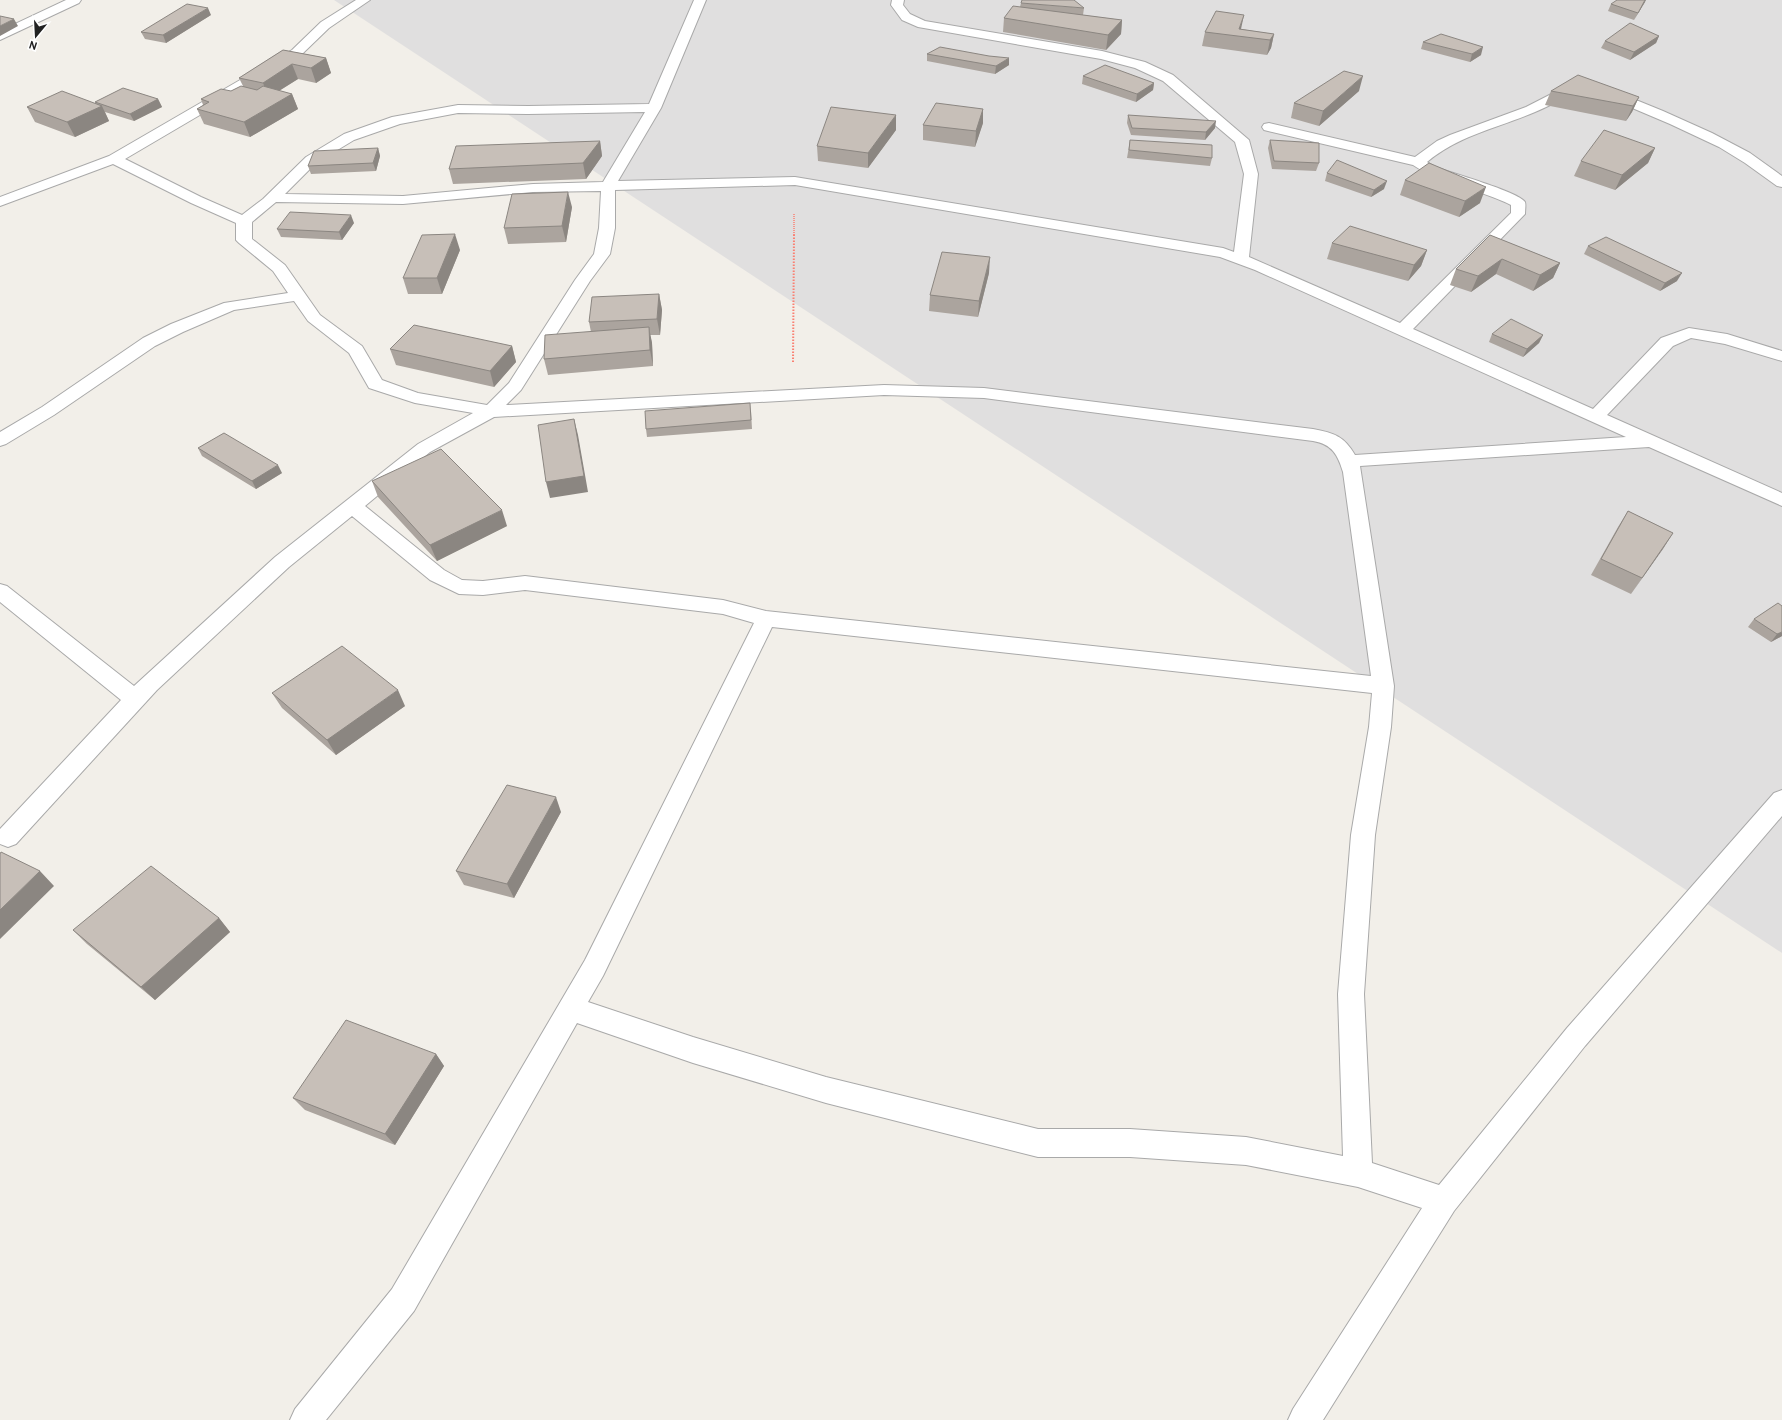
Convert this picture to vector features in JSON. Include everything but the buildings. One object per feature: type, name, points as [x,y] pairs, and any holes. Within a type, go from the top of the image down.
[{"type":"street","points":[[0,36],[75,0]]},
{"type":"street","points":[[0,202],[114,159],[290,57],[325,25],[364,0]]},
{"type":"street","points":[[8,837],[149,684],[282,562],[424,448],[491,411],[515,386],[583,280],[602,254],[607,228],[608,186],[654,108],[700,0]]},
{"type":"street","points":[[898,0],[897,5],[906,17],[922,24],[1102,54],[1140,65],[1168,78],[1242,140],[1251,174],[1241,259]]},
{"type":"street","points":[[1418,162],[1428,153],[1455,137],[1526,112],[1580,86],[1592,87],[1653,111],[1740,153],[1782,183]]},
{"type":"street","points":[[654,108],[528,110],[458,109],[397,120],[349,137],[312,160],[244,221],[244,240],[279,268],[314,318],[356,350],[375,384],[414,398],[491,411],[884,390],[984,393],[1313,435],[1332,440],[1342,449],[1349,461],[1383,686],[1380,727],[1363,835],[1351,994],[1358,1173]]},
{"type":"street","points":[[1269,127],[1418,162],[1430,170],[1498,193],[1518,203],[1518,214],[1402,330]]},
{"type":"street","points":[[114,159],[196,200],[244,221]]},
{"type":"street","points":[[271,198],[403,200],[533,188],[795,182],[831,186],[1223,253],[1241,259],[1402,330],[1782,500]]},
{"type":"street","points":[[0,440],[48,411],[149,342],[177,328],[230,306],[298,296]]},
{"type":"street","points":[[1596,416],[1667,342],[1689,333],[1727,338],[1782,356]]},
{"type":"street","points":[[1349,461],[1521,449],[1652,442]]},
{"type":"street","points":[[353,506],[411,555],[437,574],[459,587],[483,588],[525,583],[723,607],[766,619],[1383,686]]},
{"type":"street","points":[[0,591],[135,699]]},
{"type":"street","points":[[306,1420],[403,1300],[594,968],[766,619]]},
{"type":"street","points":[[1304,1420],[1444,1201],[1576,1038],[1782,800]]},
{"type":"street","points":[[570,1008],[693,1050],[826,1090],[1038,1143],[1130,1143],[1246,1151],[1358,1173],[1444,1201]]},
{"type":"path","points":[[792,395],[795,182]]},
{"type":"shaded area","points":[[334,0],[1782,0],[1782,953]]}]
